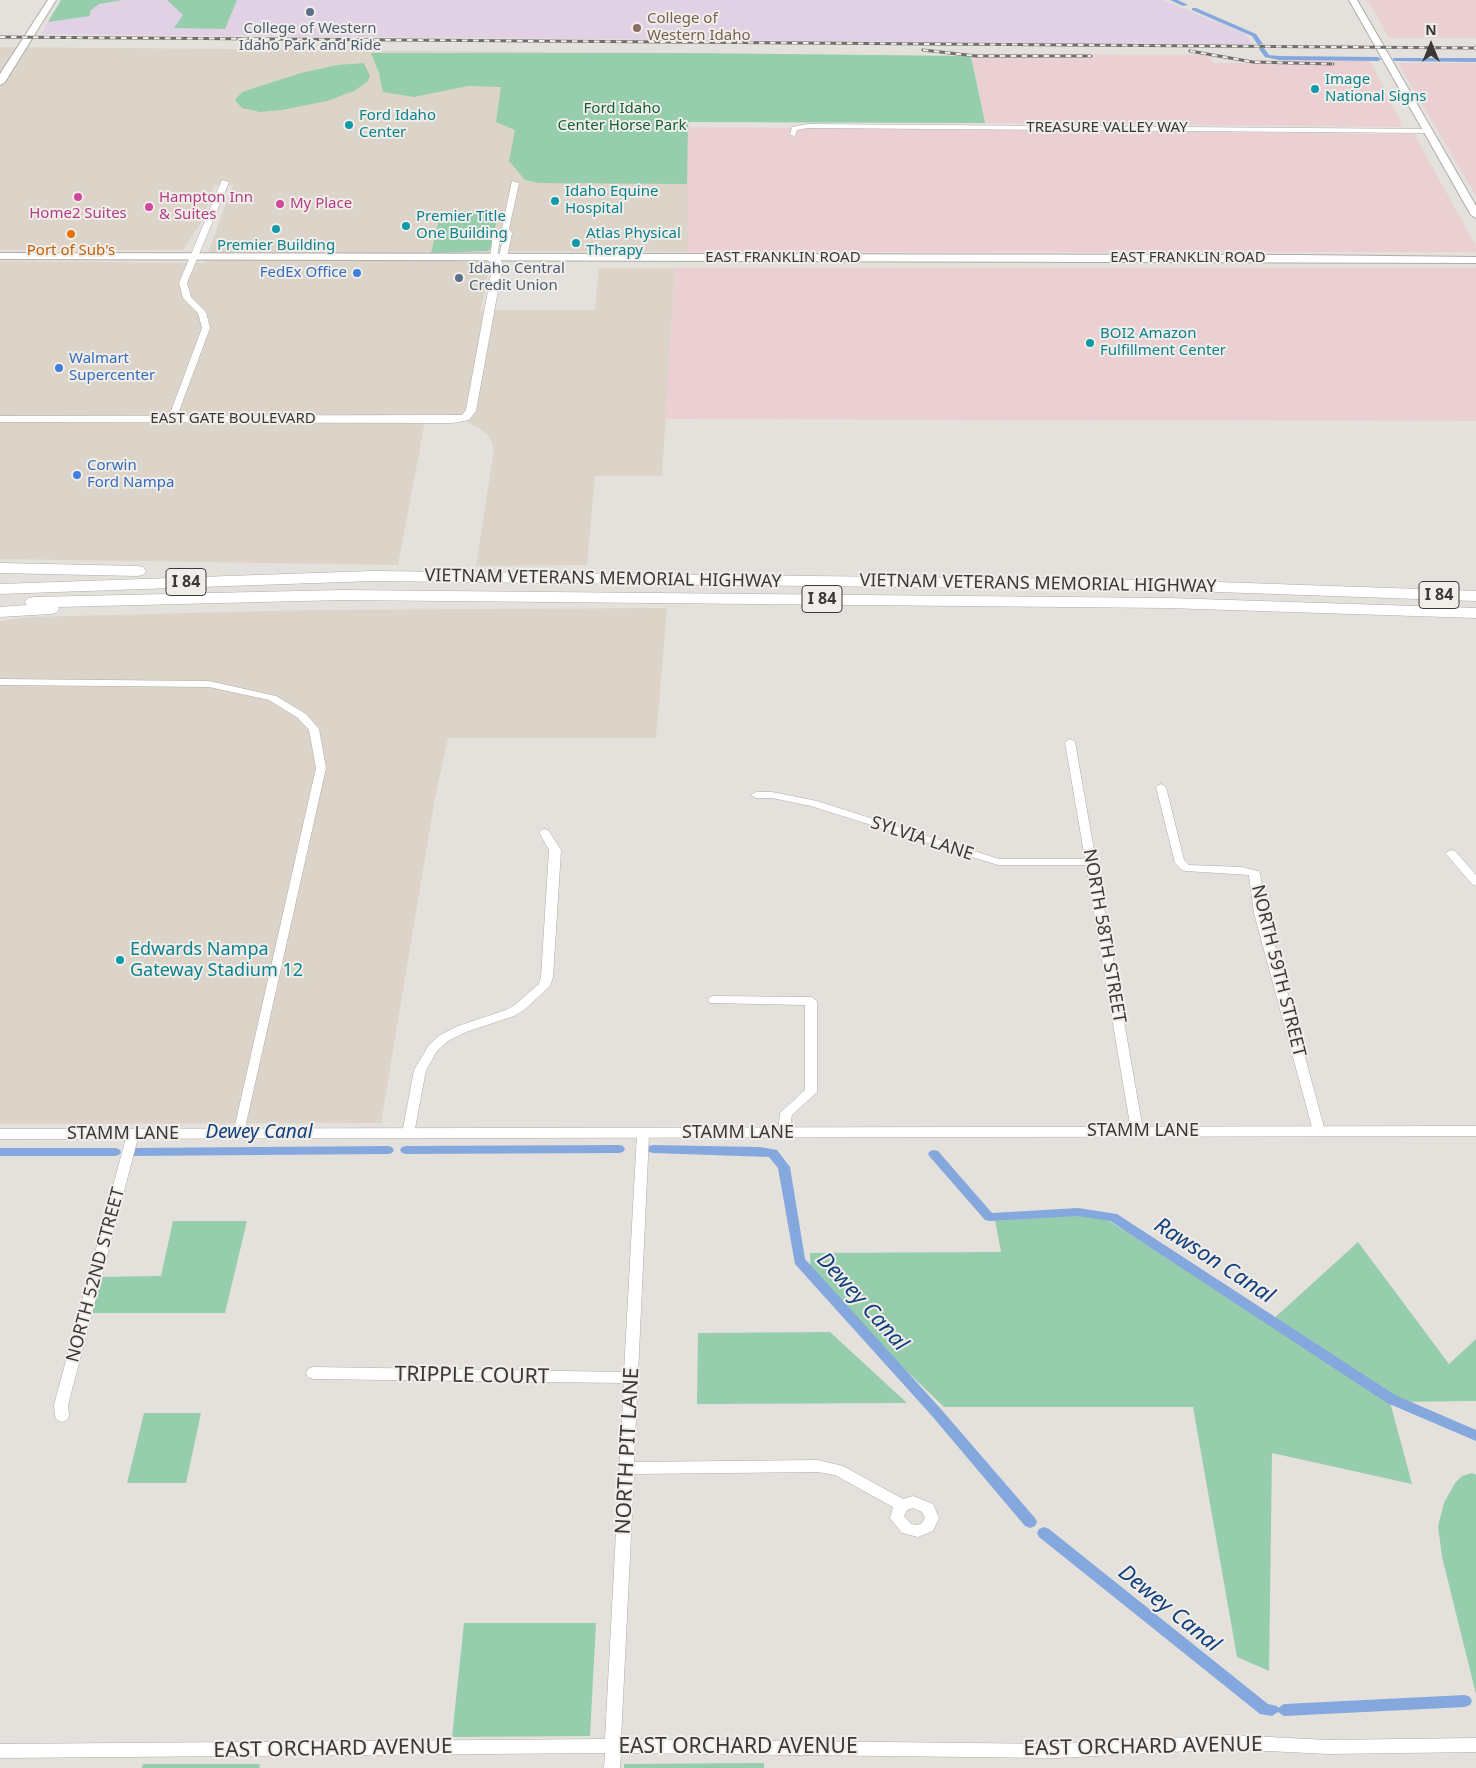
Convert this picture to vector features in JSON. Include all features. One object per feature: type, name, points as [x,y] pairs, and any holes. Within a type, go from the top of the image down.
[{"type":"highway","points":[[0,568],[372,576]]},
{"type":"highway","name":"VIETNAM VETERANS MEMORIAL HIGHWAY","points":[[0,588],[372,576],[1160,585],[1476,596]]},
{"type":"highway","name":"VIETNAM VETERANS MEMORIAL HIGHWAY","points":[[0,603],[343,595],[1138,602],[1476,613]]},
{"type":"highway","points":[[0,612],[169,599]]},
{"type":"main road","points":[[0,66],[42,0]]},
{"type":"main road","points":[[0,82],[52,0]]},
{"type":"main road","points":[[1353,0],[1476,215]]},
{"type":"main road","name":"EAST FRANKLIN ROAD","points":[[0,256],[498,259],[1298,258],[1476,260]]},
{"type":"street","name":"TREASURE VALLEY WAY","points":[[793,135],[794,128],[808,126],[1428,131]]},
{"type":"street","points":[[172,419],[206,328],[202,312],[187,298],[183,287],[193,256],[225,182]]},
{"type":"street","points":[[498,259],[508,233],[505,229],[515,183]]},
{"type":"street","name":"EAST GATE BOULEVARD","points":[[0,419],[452,420],[465,418],[471,411],[498,259]]},
{"type":"street","points":[[0,682],[209,684],[272,698],[302,716],[314,729],[321,768],[239,1134]]},
{"type":"street","name":"NORTH 58TH STREET","points":[[1070,742],[1138,1130]]},
{"type":"street","name":"NORTH 59TH STREET","points":[[1160,787],[1178,861],[1186,868],[1241,870],[1254,873],[1260,913],[1319,1131]]},
{"type":"street","name":"SYLVIA LANE","points":[[756,795],[772,794],[813,803],[998,862],[1090,862]]},
{"type":"street","points":[[408,1134],[420,1070],[433,1048],[444,1038],[462,1029],[520,1008],[544,986],[547,977],[555,850],[544,832]]},
{"type":"street","points":[[1451,854],[1476,882]]},
{"type":"street","points":[[714,1000],[811,1001],[811,1092],[786,1114],[784,1133]]},
{"type":"street","name":"STAMM LANE","points":[[0,1134],[643,1134],[1138,1130],[1476,1131]]},
{"type":"street","name":"NORTH 52ND STREET","points":[[62,1416],[61,1405],[133,1134]]},
{"type":"street","name":"NORTH PIT LANE","points":[[612,1768],[643,1134]]},
{"type":"street","name":"TRIPPLE COURT","points":[[313,1373],[632,1378]]},
{"type":"street","points":[[628,1468],[818,1466],[838,1470],[902,1505]]},
{"type":"street","name":"EAST ORCHARD AVENUE","points":[[0,1751],[614,1746],[1057,1751],[1228,1742],[1328,1747],[1476,1746]]},
{"type":"shaded area","name":"College of Western Idaho","points":[[61,0],[1163,0],[1246,34],[1252,45],[41,34]]},
{"type":"shaded area","points":[[1364,0],[1476,0],[1476,38],[1389,38],[1370,4]]},
{"type":"shaded area","points":[[0,47],[689,53],[688,252],[492,251],[481,310],[595,310],[599,268],[675,268],[662,476],[595,476],[587,565],[476,566],[494,449],[490,438],[482,430],[456,416],[426,416],[398,565],[0,559],[0,261],[204,263],[233,185],[214,185],[204,218],[183,250],[0,250]]},
{"type":"shaded area","points":[[971,54],[1210,55],[1213,63],[1246,63],[1245,60],[1370,61],[1403,127],[985,123]]},
{"type":"shaded area","points":[[1398,63],[1476,63],[1476,196]]},
{"type":"shaded area","points":[[687,127],[1414,134],[1476,246],[1476,252],[688,252]]},
{"type":"shaded area","points":[[675,268],[1476,268],[1476,421],[665,419]]},
{"type":"shaded area","points":[[667,608],[656,738],[448,738],[435,798],[381,1123],[0,1124],[0,621],[30,617],[311,610]]},
{"type":"green space","points":[[61,0],[123,0],[99,4],[90,11],[90,16],[48,22]]},
{"type":"green space","points":[[167,0],[237,0],[225,29],[174,28],[183,15]]},
{"type":"green space","name":"Ford Idaho Center Horse Park","points":[[371,53],[689,53],[971,56],[985,123],[688,122],[687,184],[539,183],[525,180],[509,161],[515,130],[496,122],[501,87],[468,86],[414,97],[383,92],[379,73]]},
{"type":"green space","points":[[364,63],[370,76],[367,82],[354,91],[327,101],[282,110],[260,112],[242,108],[235,100],[242,92],[301,73],[337,65]]},
{"type":"green space","points":[[441,211],[499,212],[490,249],[487,251],[431,253]]},
{"type":"green space","points":[[1096,1213],[1270,1322],[1358,1242],[1449,1364],[1476,1339],[1476,1401],[1390,1402],[1412,1484],[1272,1453],[1269,1671],[1237,1657],[1193,1407],[944,1407],[811,1279],[810,1253],[1001,1252],[994,1215]]},
{"type":"green space","points":[[173,1221],[247,1221],[225,1313],[87,1313],[97,1277],[161,1276]]},
{"type":"green space","points":[[830,1332],[907,1403],[697,1404],[698,1333]]},
{"type":"green space","points":[[144,1413],[201,1413],[186,1483],[127,1483]]},
{"type":"green space","points":[[1472,1473],[1476,1475],[1476,1694],[1442,1557],[1438,1526],[1444,1503],[1455,1483],[1462,1476]]},
{"type":"green space","points":[[464,1623],[596,1623],[590,1736],[452,1737]]},
{"type":"green space","points":[[764,1763],[764,1768],[624,1768],[624,1764]]},
{"type":"green space","points":[[143,1764],[260,1764],[259,1768],[142,1768]]},
{"type":"waterway","points":[[1173,0],[1185,5]]},
{"type":"waterway","points":[[1194,9],[1254,35],[1260,44]]},
{"type":"waterway","points":[[1262,49],[1267,56],[1279,58],[1378,59]]},
{"type":"waterway","points":[[1395,59],[1476,60]]},
{"type":"waterway","name":"Dewey Canal","points":[[406,1150],[619,1149]]},
{"type":"waterway","name":"Dewey Canal","points":[[653,1149],[760,1151],[773,1153],[784,1167],[799,1261],[936,1412],[1030,1522]]},
{"type":"waterway","name":"Dewey Canal","points":[[129,1152],[388,1150]]},
{"type":"waterway","name":"Dewey Canal","points":[[0,1152],[115,1152]]},
{"type":"waterway","name":"Rawson Canal","points":[[934,1154],[989,1217],[1078,1212],[1113,1217],[1391,1399],[1476,1436]]},
{"type":"waterway","name":"Dewey Canal","points":[[1044,1533],[1265,1710],[1272,1710]]},
{"type":"waterway","name":"Dewey Canal","points":[[1284,1710],[1465,1701]]},
{"type":"railway","points":[[0,37],[1476,48]]},
{"type":"railway","points":[[923,50],[976,56],[1091,56]]},
{"type":"railway","points":[[1190,51],[1253,62],[1333,64]]},
{"type":"place","name":"College of Western Idaho Park and Ride","points":[[310,12]]},
{"type":"place","name":"College of Western Idaho","points":[[637,28]]},
{"type":"place","name":"Image National Signs","points":[[1315,89]]},
{"type":"place","name":"Ford Idaho Center","points":[[349,125]]},
{"type":"place","name":"Home2 Suites","points":[[78,197]]},
{"type":"place","name":"Idaho Equine Hospital","points":[[555,201]]},
{"type":"place","name":"My Place","points":[[280,204]]},
{"type":"place","name":"Hampton Inn & Suites","points":[[149,207]]},
{"type":"place","name":"Premier Title One Building","points":[[406,226]]},
{"type":"place","name":"Premier Building","points":[[276,229]]},
{"type":"place","name":"Port of Sub's","points":[[71,234]]},
{"type":"place","name":"Atlas Physical Therapy","points":[[576,243]]},
{"type":"place","name":"FedEx Office","points":[[357,273]]},
{"type":"place","name":"Idaho Central Credit Union","points":[[459,278]]},
{"type":"place","name":"BOI2 Amazon Fulfillment Center","points":[[1090,343]]},
{"type":"place","name":"Walmart Supercenter","points":[[59,368]]},
{"type":"place","name":"Corwin Ford Nampa","points":[[77,475]]},
{"type":"place","name":"Edwards Nampa Gateway Stadium 12","points":[[120,960]]}]
